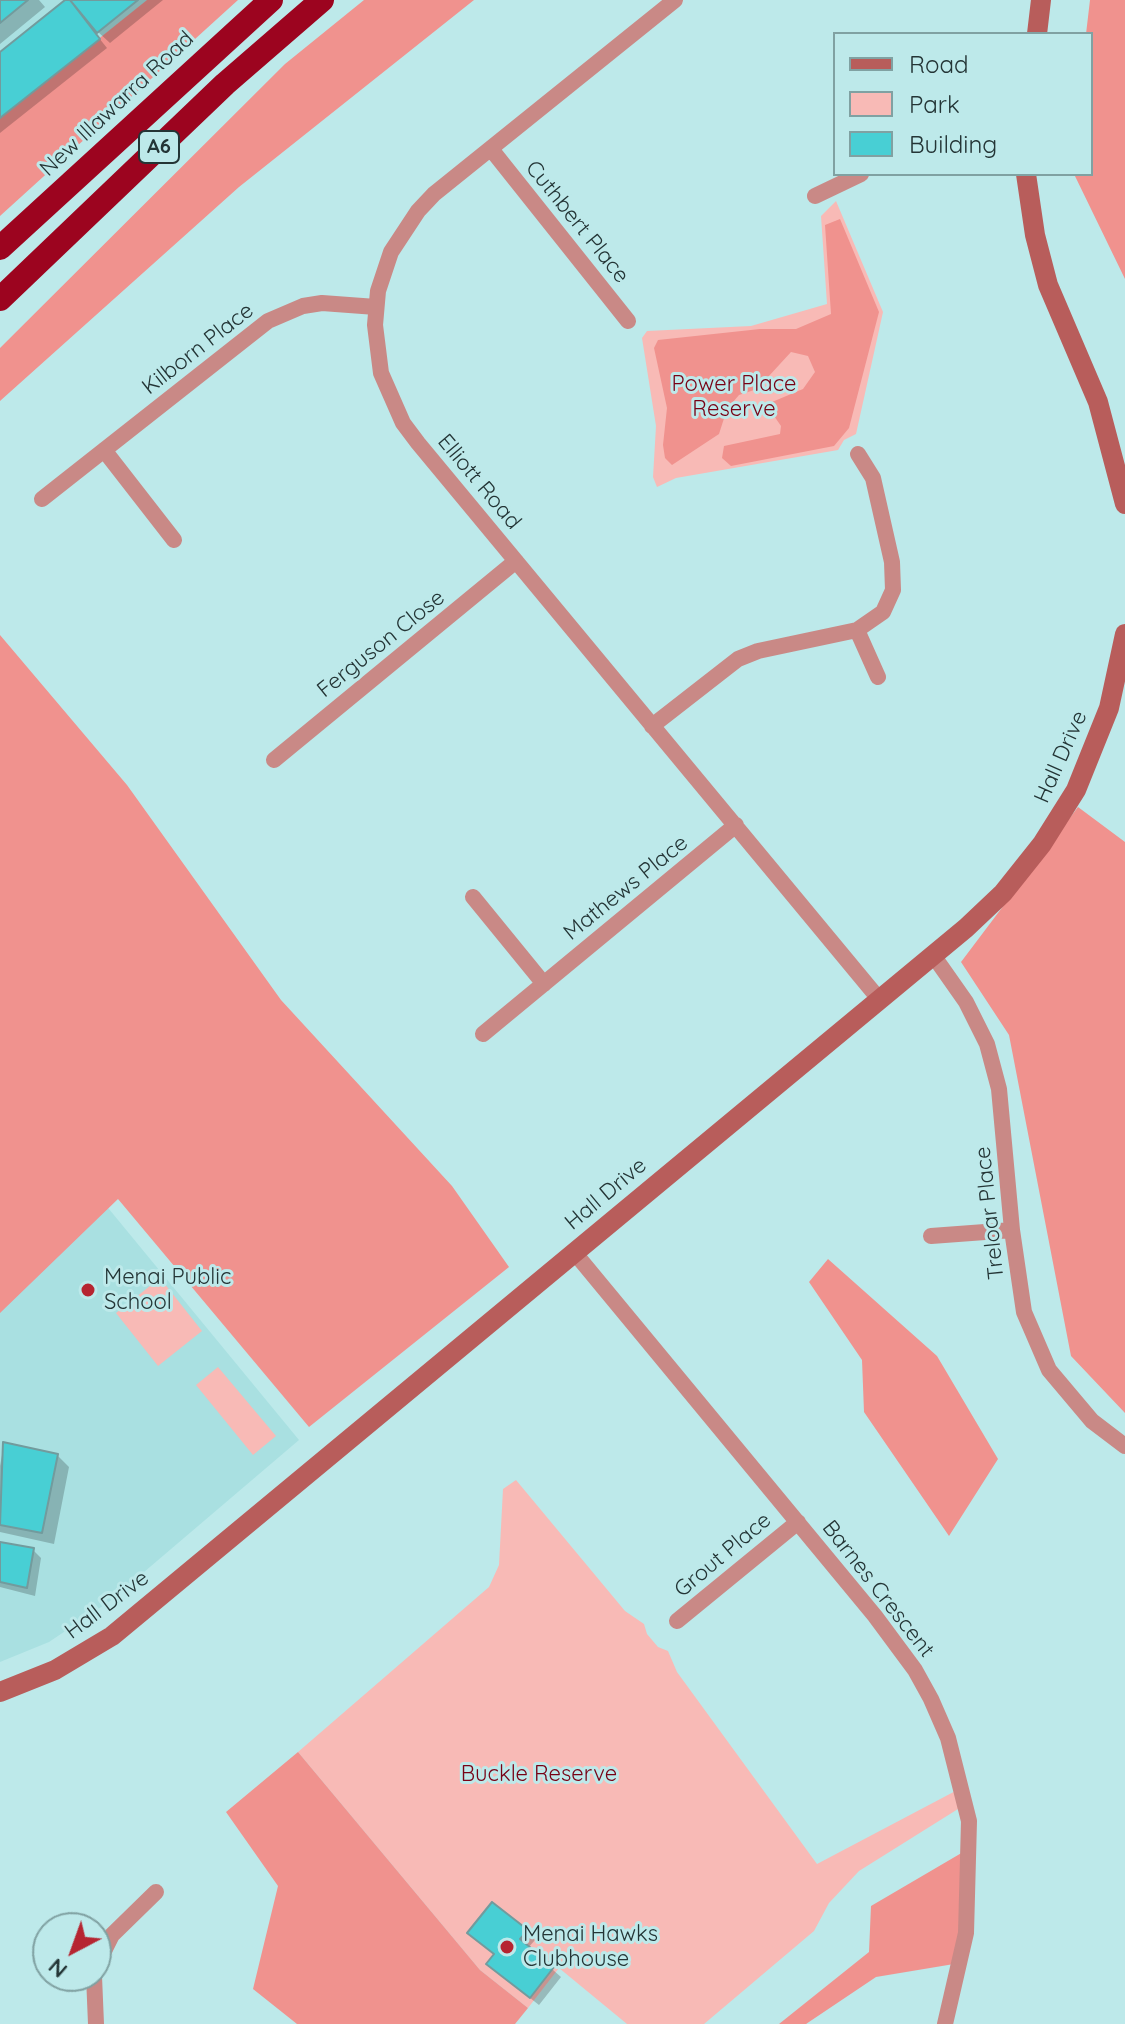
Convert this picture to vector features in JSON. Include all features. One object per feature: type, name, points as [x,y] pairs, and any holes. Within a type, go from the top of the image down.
[{"type":"highway","name":"New Illawarra Road","points":[[0,248],[271,0]]},
{"type":"highway","name":"A6","points":[[0,299],[225,84],[322,0]]},
{"type":"street","name":"Elliott Road","points":[[675,0],[418,211],[391,252],[376,307],[376,346],[381,373],[403,423],[879,999]]},
{"type":"street","points":[[1037,32],[1041,0]]},
{"type":"street","name":"Cuthbert Place","points":[[491,149],[628,321]]},
{"type":"street","points":[[815,196],[857,176]]},
{"type":"street","points":[[1026,176],[1035,235],[1048,285],[1098,402],[1125,504]]},
{"type":"street","name":"Kilborn Place","points":[[42,499],[250,333],[285,312],[322,303],[376,307]]},
{"type":"street","points":[[104,450],[174,540]]},
{"type":"street","points":[[652,726],[738,659],[758,651],[857,630],[883,612],[893,590],[894,577],[873,478],[858,454]]},
{"type":"street","name":"Ferguson Close","points":[[274,760],[516,561]]},
{"type":"street","points":[[857,630],[878,677]]},
{"type":"street","name":"Hall Drive","points":[[0,1692],[55,1670],[112,1636],[933,955],[1003,893],[1059,819],[1100,736],[1120,681],[1125,634]]},
{"type":"street","name":"Mathews Place","points":[[483,1034],[736,825]]},
{"type":"street","points":[[473,897],[544,984]]},
{"type":"street","name":"Treloar Place","points":[[933,955],[966,1002],[987,1044],[999,1089],[1012,1230],[1024,1312],[1049,1370],[1092,1421],[1125,1446]]},
{"type":"street","points":[[931,1236],[1012,1230]]},
{"type":"street","name":"Barnes Crescent","points":[[574,1252],[798,1522],[915,1670],[952,1750],[969,1821],[970,1878],[966,1933],[945,2024]]},
{"type":"street","name":"Grout Place","points":[[677,1621],[798,1522]]},
{"type":"street","points":[[112,1939],[118,1928],[156,1892]]},
{"type":"street","points":[[95,1992],[96,2024]]},
{"type":"shaded area","points":[[0,0],[148,0],[0,118]]},
{"type":"shaded area","name":"Menai Public School","points":[[30,1113],[299,1440],[110,1601],[49,1642],[0,1662],[0,1141]]},
{"type":"green space","points":[[147,0],[238,0],[0,216],[0,118]]},
{"type":"green space","points":[[364,0],[474,0],[239,187],[0,401],[0,348],[285,64]]},
{"type":"green space","points":[[1090,0],[1125,0],[1125,279],[1075,176],[1093,176],[1093,32],[1086,32]]},
{"type":"green space","name":"Power Place Reserve","points":[[836,201],[883,312],[856,434],[844,440],[838,450],[676,478],[657,487],[653,477],[656,426],[642,338],[647,331],[751,326],[827,304],[821,216]]},
{"type":"green space","name":"Power Place Reserve","points":[[840,219],[879,312],[849,428],[834,446],[731,466],[722,458],[724,446],[780,434],[781,426],[772,413],[772,402],[803,389],[815,372],[808,356],[791,352],[757,389],[739,395],[727,409],[719,434],[672,465],[665,458],[663,445],[667,408],[654,348],[658,340],[760,329],[796,329],[831,314],[825,225]]},
{"type":"green space","points":[[0,635],[127,785],[281,1000],[452,1186],[509,1267],[309,1427],[118,1199],[0,1313]]},
{"type":"green space","points":[[1078,807],[1125,842],[1125,1413],[1071,1356],[1009,1035],[961,962]]},
{"type":"green space","points":[[828,1259],[937,1356],[998,1459],[949,1536],[864,1412],[862,1360],[809,1282]]},
{"type":"green space","points":[[160,1278],[202,1331],[158,1366],[116,1313]]},
{"type":"green space","points":[[218,1367],[276,1436],[253,1455],[196,1385]]},
{"type":"green space","name":"Buckle Reserve","points":[[516,1480],[625,1611],[644,1624],[647,1634],[658,1647],[668,1651],[677,1672],[817,1864],[963,1787],[966,1804],[859,1871],[829,1903],[814,1931],[704,2024],[627,2024],[559,1968],[528,2008],[480,1970],[298,1752],[489,1587],[499,1565],[503,1489]]},
{"type":"green space","points":[[298,1752],[480,1970],[528,2008],[515,2024],[297,2024],[253,1989],[278,1886],[226,1812]]},
{"type":"green space","points":[[970,1848],[960,1963],[876,1977],[806,2024],[779,2024],[869,1952],[871,1906]]},
{"type":"building","points":[[0,0],[28,0],[0,23]]},
{"type":"building","points":[[65,0],[70,0],[100,39],[0,118],[0,52]]},
{"type":"building","points":[[70,0],[138,0],[97,33]]},
{"type":"building","points":[[3,1442],[58,1454],[42,1533],[0,1525]]},
{"type":"building","points":[[0,1542],[34,1548],[27,1588],[0,1582]]},
{"type":"building","name":"Menai Hawks Clubhouse","points":[[492,1902],[528,1930],[520,1939],[554,1967],[530,1998],[486,1964],[494,1954],[467,1933]]},
{"type":"place","name":"Menai Public School","points":[[88,1290]]},
{"type":"place","name":"Menai Hawks Clubhouse","points":[[507,1947]]}]
